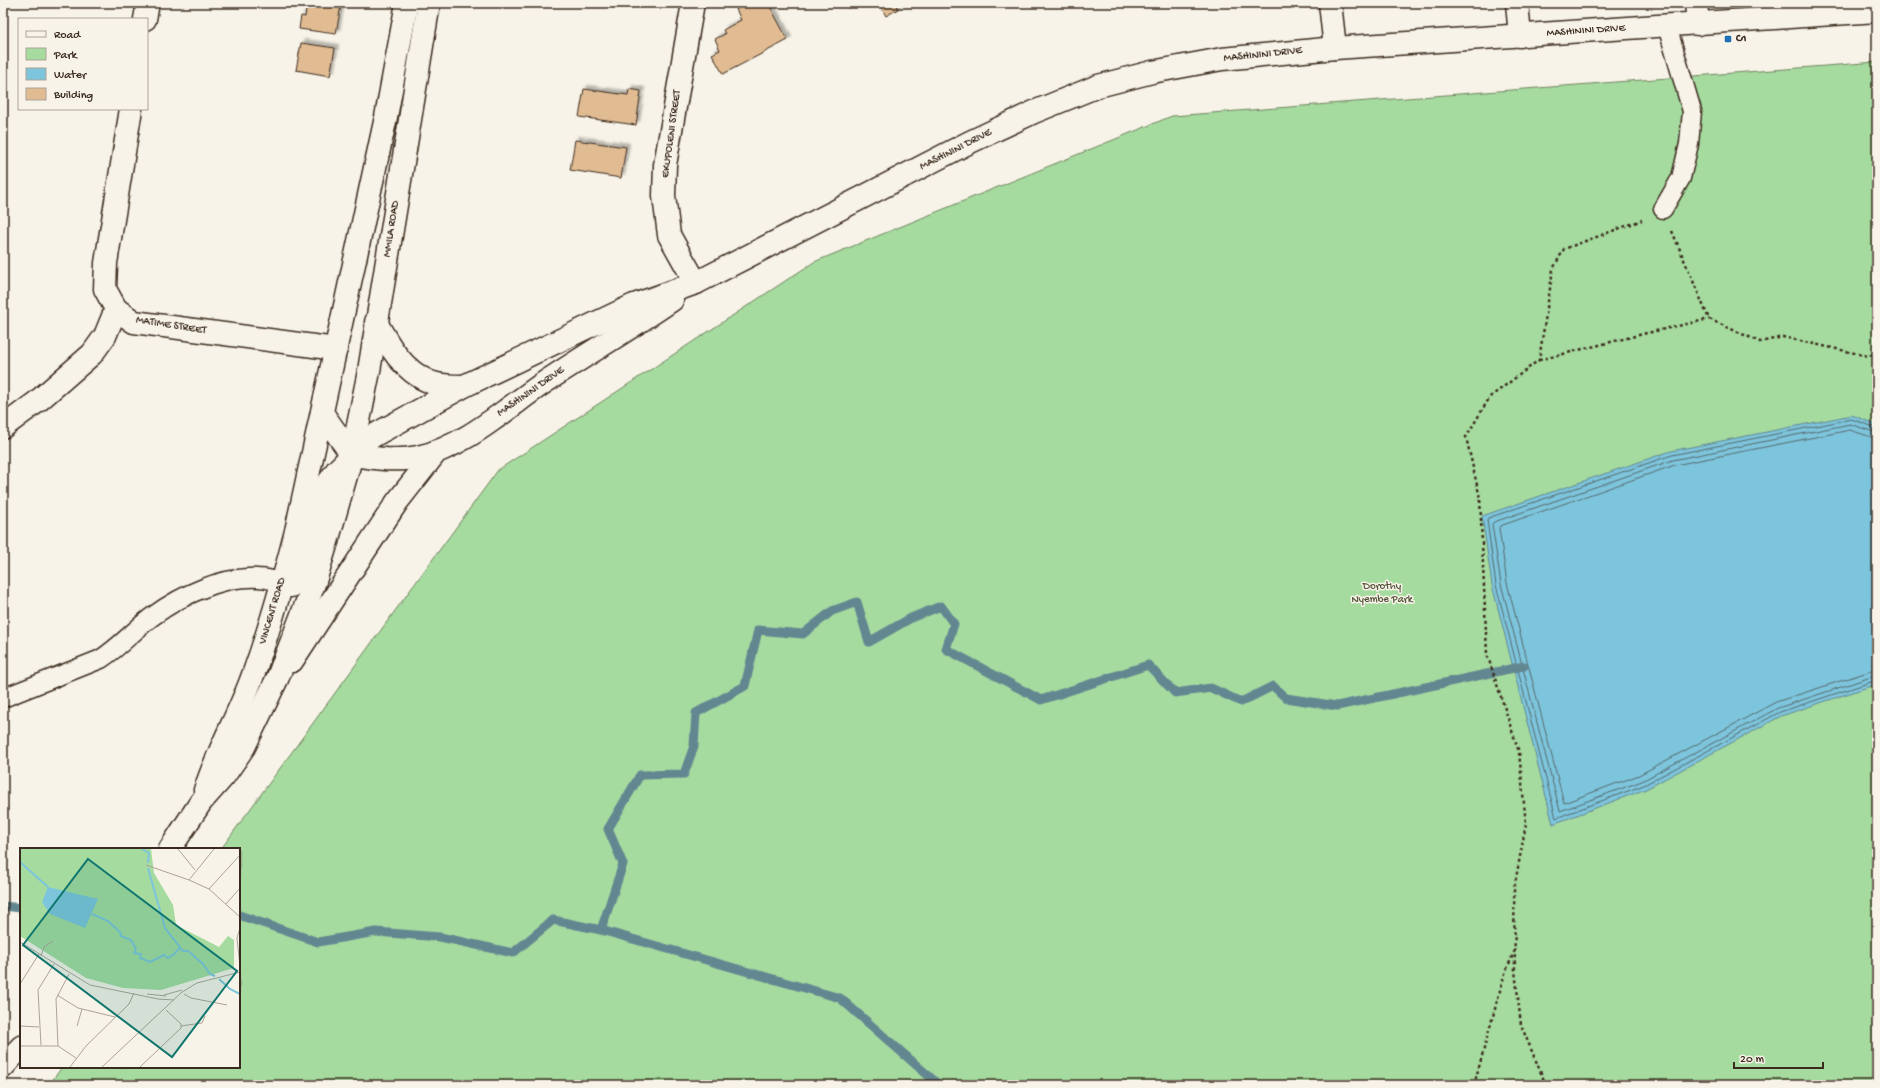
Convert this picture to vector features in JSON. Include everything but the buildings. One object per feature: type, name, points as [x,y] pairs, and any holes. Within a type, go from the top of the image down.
[{"type":"street","points":[[145,18],[148,3]]},
{"type":"street","points":[[352,455],[322,413],[386,117],[407,3]]},
{"type":"street","name":"MMILA ROAD","points":[[352,455],[369,371],[429,3]]},
{"type":"street","name":"EKUPOLENI STREET","points":[[693,3],[665,166],[664,196],[669,235],[696,283]]},
{"type":"street","points":[[1330,3],[1335,48]]},
{"type":"street","points":[[1516,3],[1520,36]]},
{"type":"street","name":"MASHININI DRIVE","points":[[352,455],[394,459],[417,457],[457,443],[481,428],[512,404],[640,322],[696,283],[968,143],[1034,112],[1098,86],[1152,72],[1222,59],[1335,48],[1667,26],[1697,13],[1877,11]]},
{"type":"street","name":"MATIME STREET","points":[[131,110],[106,263],[105,289],[116,308],[134,322],[336,349]]},
{"type":"street","name":"MASHININI DRIVE","points":[[268,633],[292,585],[314,514],[326,486],[337,470],[365,441],[464,386],[634,305],[696,283]]},
{"type":"street","points":[[3,427],[38,401],[92,354],[105,336],[116,308]]},
{"type":"street","points":[[376,322],[389,346],[409,369],[430,382],[464,386]]},
{"type":"street","name":"VINCENT ROAD","points":[[201,802],[211,772],[249,684],[268,633],[296,531],[322,413]]},
{"type":"street","points":[[278,677],[299,653],[324,611],[397,502],[437,451]]},
{"type":"street","name":"VINCENT ROAD","points":[[171,848],[201,802],[224,776],[244,747],[278,677],[315,582],[352,455]]},
{"type":"street","points":[[3,1067],[20,1048]]},
{"type":"lane","points":[[1663,209],[1681,178],[1689,144],[1692,111],[1667,26]]},
{"type":"lane","points":[[3,698],[101,659],[116,650],[153,616],[182,598],[208,587],[244,579],[258,578],[282,582]]},
{"type":"path","points":[[1539,360],[1553,269],[1564,249],[1639,222],[1663,209],[1709,319]]},
{"type":"path","points":[[1546,1085],[1521,1025],[1515,970],[1514,889],[1526,824],[1519,752],[1487,654],[1480,498],[1466,437],[1490,397],[1539,360],[1709,319],[1760,342],[1783,337],[1868,356],[1877,353]]},
{"type":"path","points":[[1474,1085],[1504,976],[1515,949]]},
{"type":"green space","name":"Dorothy Nyembe Park","points":[[1877,62],[1877,1085],[49,1085],[61,1068],[240,1068],[240,848],[222,848],[498,470],[814,262],[1172,116]]},
{"type":"water","points":[[1852,415],[1877,425],[1877,684],[1781,716],[1646,789],[1553,824],[1492,585],[1482,516],[1671,451]]},
{"type":"waterway","points":[[601,930],[623,864],[608,829],[640,775],[684,774],[694,746],[696,713],[745,686],[758,630],[803,634],[832,611],[857,602],[869,642],[911,618],[941,606],[954,624],[946,649],[1041,700],[1148,665],[1175,693],[1211,688],[1241,702],[1273,686],[1286,698],[1337,706],[1524,666]]},
{"type":"waterway","points":[[3,906],[20,908]]},
{"type":"waterway","points":[[240,915],[318,942],[376,932],[440,937],[513,953],[553,920],[601,930],[840,998],[939,1085]]},
{"type":"place","name":"C1","points":[[1728,39]]}]
